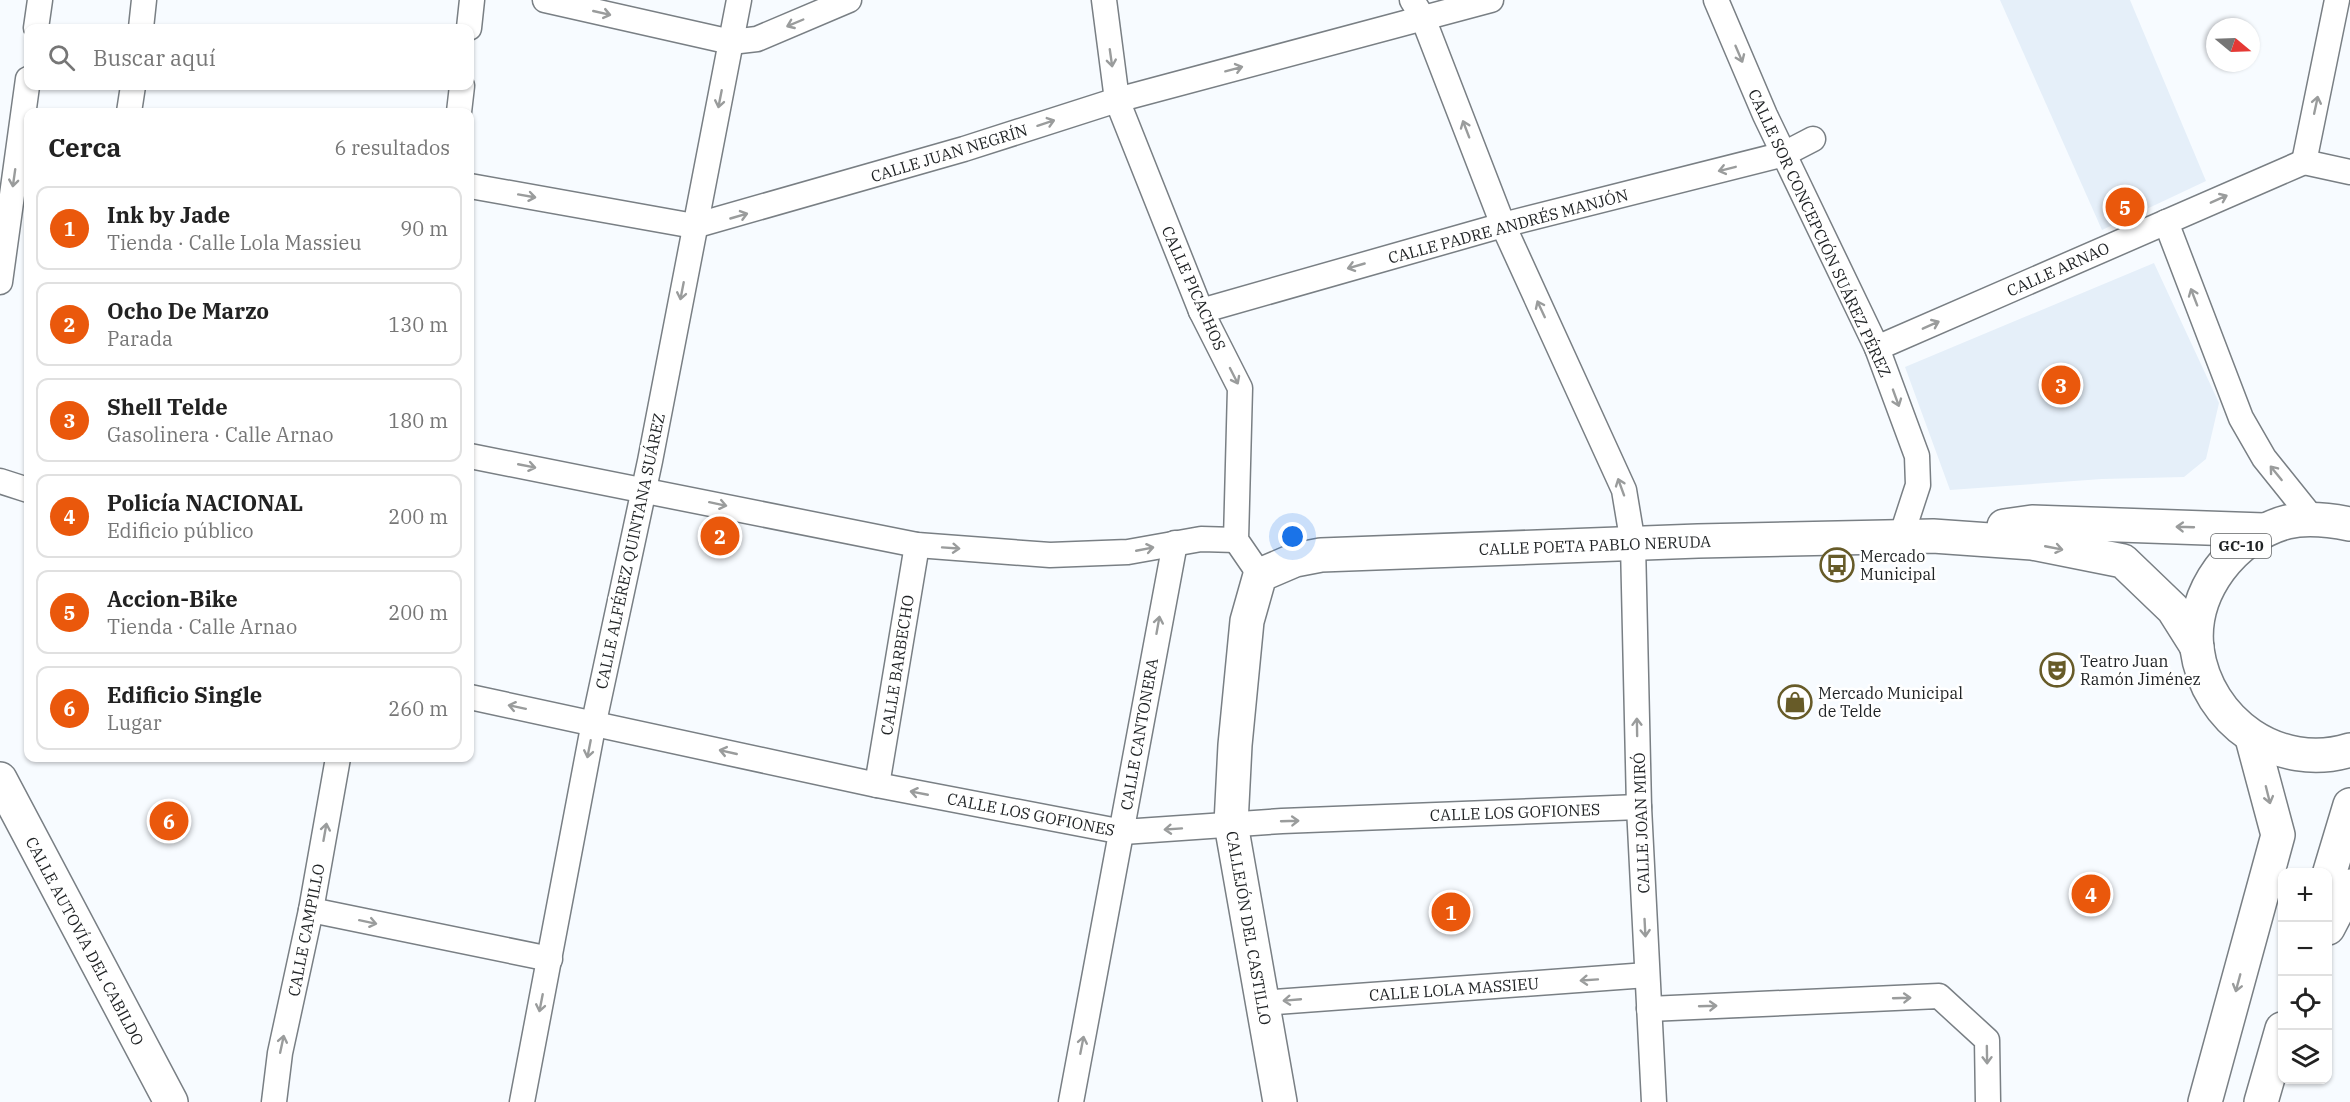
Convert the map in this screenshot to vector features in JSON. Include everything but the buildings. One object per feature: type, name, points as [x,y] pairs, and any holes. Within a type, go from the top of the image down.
[{"type":"street","points":[[37,24],[40,0]]},
{"type":"street","points":[[141,24],[144,0]]},
{"type":"street","points":[[469,24],[472,0]]},
{"type":"street","points":[[545,0],[731,42],[756,39],[849,0]]},
{"type":"street","name":"CALLE ALFÉREZ QUINTANA SUÁREZ","points":[[522,1102],[594,722],[643,489],[739,0]]},
{"type":"street","name":"CALLE PICACHOS","points":[[1104,0],[1117,100],[1201,311],[1240,388],[1236,540]]},
{"type":"street","name":"CALLE JUAN NEGRÍN","points":[[474,187],[694,226],[952,153],[1117,100],[1418,9],[1491,0]]},
{"type":"street","name":"CALLE SOR CONCEPCIÓN SUÁREZ PÉREZ","points":[[1716,0],[1784,154],[1877,348],[1917,456],[1918,485],[1901,537]]},
{"type":"street","points":[[2337,0],[2304,162],[2350,172]]},
{"type":"street","name":"CALLE JOAN MIRÓ","points":[[1418,9],[1503,225],[1624,490],[1633,544],[1639,807],[1654,1102]]},
{"type":"street","points":[[0,282],[26,90]]},
{"type":"street","points":[[130,108],[132,90]]},
{"type":"street","points":[[459,108],[462,90]]},
{"type":"street","name":"CALLE PADRE ANDRÉS MANJÓN","points":[[1201,311],[1503,225],[1784,154],[1813,140]]},
{"type":"street","name":"CALLE ARNAO","points":[[1877,348],[2304,162]]},
{"type":"street","points":[[2166,222],[2241,418],[2264,458],[2313,519]]},
{"type":"street","points":[[474,457],[917,545],[1050,555],[1128,552],[1201,539],[1236,540],[1260,576]]},
{"type":"street","points":[[0,480],[24,489]]},
{"type":"street","name":"GC-10","points":[[2350,524],[2313,519],[2288,522],[2264,530],[2235,550],[2212,578],[2199,611],[2197,647],[2206,683],[2215,699],[2225,714],[2252,738],[2282,751],[2315,755],[2350,750]]},
{"type":"street","name":"CALLE POETA PABLO NERUDA","points":[[1933,536],[2032,522],[2264,530]]},
{"type":"street","name":"CALLE POETA PABLO NERUDA","points":[[1260,576],[1295,560],[1321,555],[1933,536],[2032,543],[2123,561],[2173,609],[2197,647]]},
{"type":"street","name":"CALLE CANTONERA","points":[[1071,1102],[1123,832],[1174,543]]},
{"type":"street","name":"CALLE BARBECHO","points":[[877,785],[917,545]]},
{"type":"street","name":"CALLEJÓN DEL CASTILLO","points":[[1260,576],[1247,621],[1235,745],[1231,824],[1280,1102]]},
{"type":"street","name":"CALLE LOS GOFIONES","points":[[474,698],[877,785],[1123,832],[1231,824],[1639,807]]},
{"type":"street","points":[[2205,1102],[2278,835],[2252,738]]},
{"type":"street","name":"CALLE CAMPILLO","points":[[274,1102],[280,1053],[311,910],[337,762]]},
{"type":"street","name":"CALLE AUTOVÍA DEL CABILDO","points":[[0,779],[171,1102]]},
{"type":"street","points":[[2331,868],[2350,805]]},
{"type":"street","points":[[2331,922],[2350,886]]},
{"type":"street","points":[[311,910],[550,959]]},
{"type":"street","name":"CALLE LOLA MASSIEU","points":[[1262,1003],[1647,975]]},
{"type":"street","points":[[1649,1009],[1939,996],[1987,1040],[1988,1102]]},
{"type":"street","points":[[2261,1102],[2283,1030]]},
{"type":"shaded area","points":[[2000,0],[2130,0],[2206,181],[2102,230]]},
{"type":"shaded area","points":[[2154,263],[2219,403],[2206,459],[2184,477],[2102,479],[1950,490],[1905,367]]},
{"type":"place","name":"Accion-Bike","points":[[2125,207]]},
{"type":"place","name":"Shell Telde","points":[[2061,385]]},
{"type":"place","name":"Ocho De Marzo","points":[[720,536]]},
{"type":"place","name":"Mercado Municipal","points":[[1837,565]]},
{"type":"place","name":"Teatro Juan Ramón Jiménez","points":[[2057,670]]},
{"type":"place","name":"Mercado Municipal de Telde","points":[[1795,702]]},
{"type":"place","name":"Edificio Single","points":[[169,821]]},
{"type":"place","name":"Policía NACIONAL","points":[[2091,894]]},
{"type":"place","name":"Ink by Jade","points":[[1451,912]]}]
